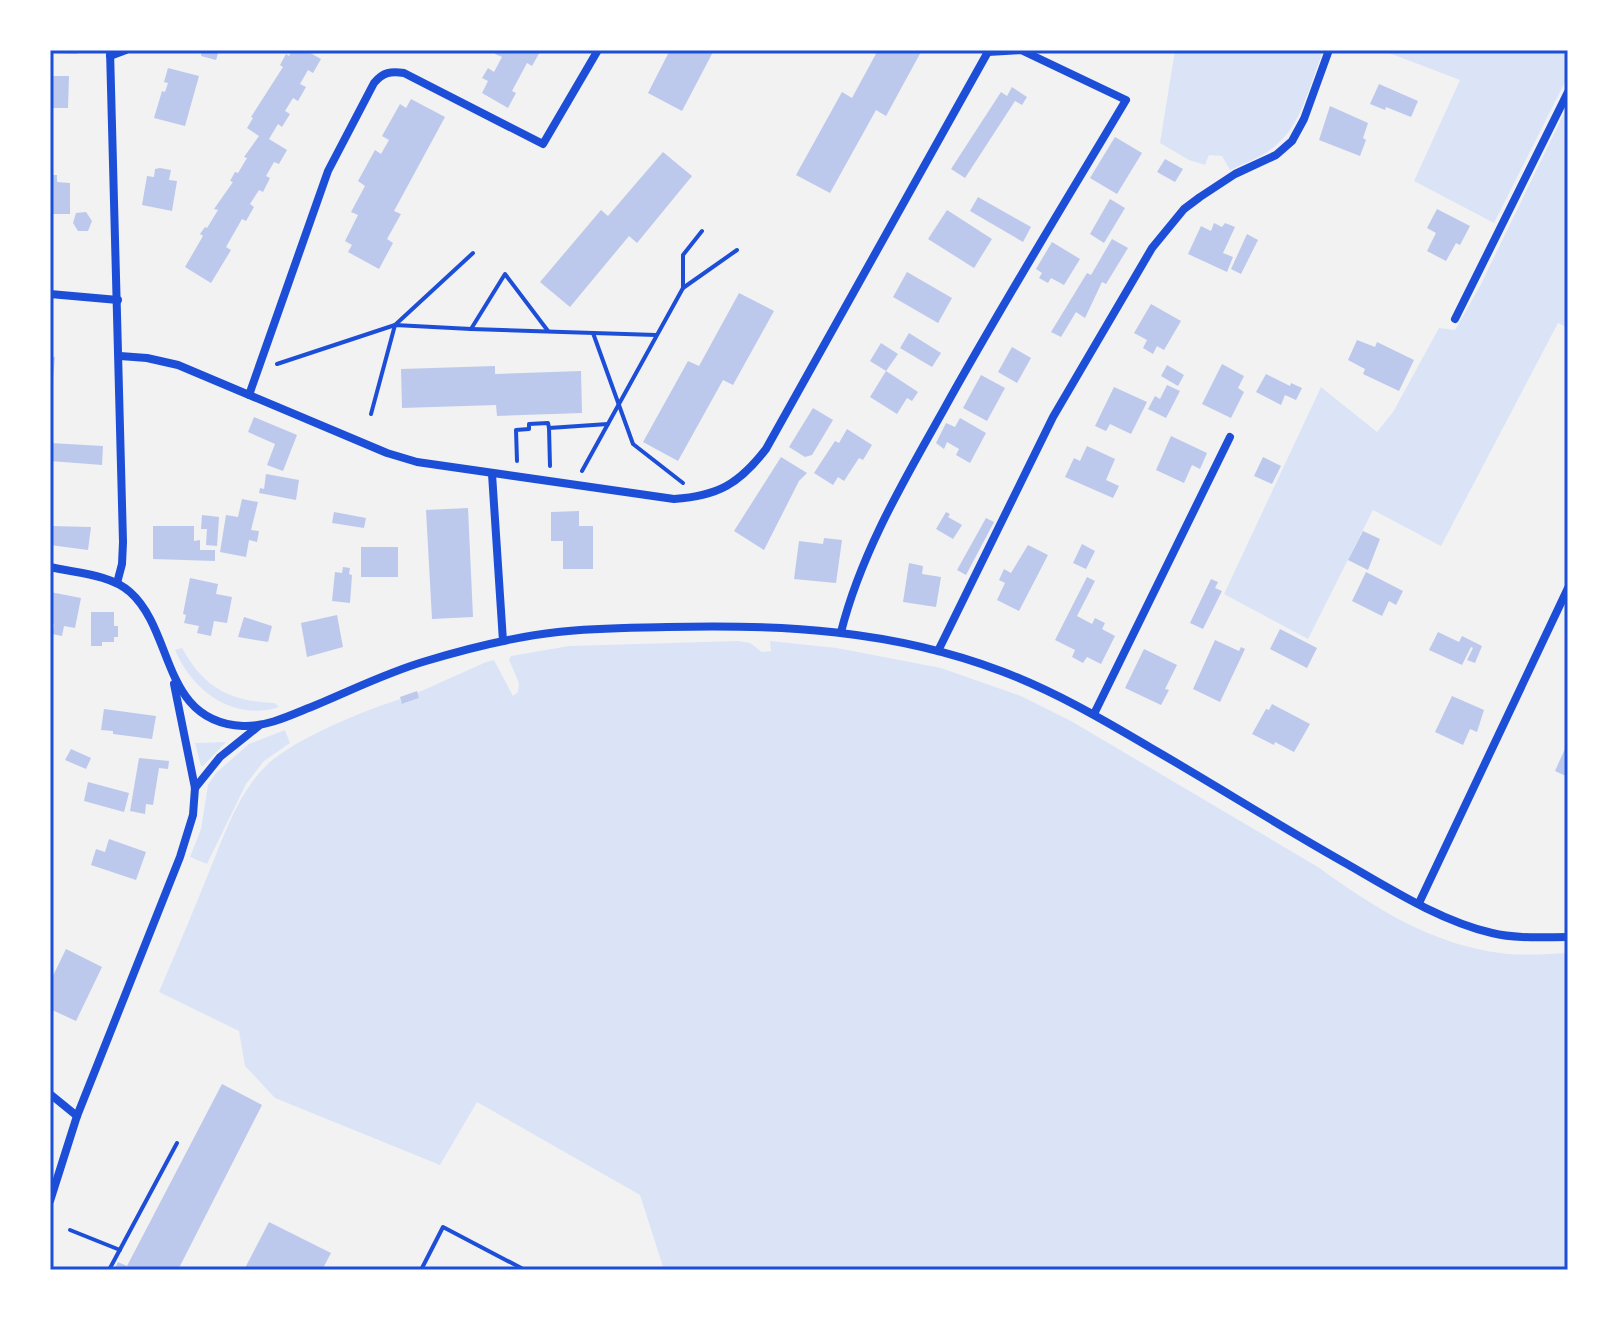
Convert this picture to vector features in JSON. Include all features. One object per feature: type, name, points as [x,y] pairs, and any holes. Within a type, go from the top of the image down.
[{"type":"street","points":[[117,583],[123,542],[110,53],[126,50]]},
{"type":"street","points":[[249,395],[328,171],[380,76],[388,72],[404,73],[543,144],[598,50]]},
{"type":"street","points":[[120,356],[178,365],[387,453],[417,462],[674,499],[716,493],[736,481],[766,449],[989,51],[1021,50],[1126,100],[981,341],[887,510],[848,604],[841,632]]},
{"type":"street","points":[[938,651],[1053,417],[1152,248],[1168,226],[1200,197],[1235,174],[1276,155],[1292,141],[1304,119],[1329,50]]},
{"type":"street","points":[[1455,319],[1568,92]]},
{"type":"street","points":[[50,294],[118,300]]},
{"type":"street","points":[[1094,714],[1230,437]]},
{"type":"street","points":[[492,474],[503,641]]},
{"type":"street","points":[[50,567],[117,583],[135,597],[150,619],[173,679],[195,788],[193,815],[180,857],[77,1116],[50,1201]]},
{"type":"street","points":[[1419,903],[1568,588]]},
{"type":"street","points":[[173,679],[182,693],[212,717],[242,726],[261,725],[413,665],[503,641],[565,631],[764,626],[841,632],[938,651],[1029,682],[1094,714],[1299,837],[1419,903],[1468,926],[1516,937],[1568,937]]},
{"type":"street","points":[[195,788],[220,757],[261,725]]},
{"type":"street","points":[[50,1094],[77,1116]]},
{"type":"path","points":[[683,288],[683,255],[702,231]]},
{"type":"path","points":[[582,471],[683,288],[737,250]]},
{"type":"path","points":[[371,414],[395,325],[473,253]]},
{"type":"path","points":[[471,329],[505,274],[548,331]]},
{"type":"path","points":[[271,366],[395,325],[656,335]]},
{"type":"path","points":[[593,333],[633,444],[689,487]]},
{"type":"path","points":[[517,461],[516,430],[529,429],[529,424],[548,423],[550,466]]},
{"type":"path","points":[[549,428],[608,424]]},
{"type":"path","points":[[109,1270],[177,1143]]},
{"type":"path","points":[[421,1270],[443,1227],[525,1270]]},
{"type":"path","points":[[70,1230],[120,1250]]},
{"type":"shaded area","points":[[1175,50],[1324,50],[1305,101],[1285,137],[1265,153],[1230,170],[1222,156],[1209,155],[1205,165],[1189,160],[1160,143]]},
{"type":"shaded area","points":[[1381,50],[1568,50],[1568,76],[1494,223],[1414,181],[1460,80]]},
{"type":"shaded area","points":[[1568,105],[1568,328],[1558,323],[1441,546],[1373,510],[1308,639],[1224,594],[1321,387],[1377,432],[1393,412],[1439,328],[1455,330],[1480,286]]},
{"type":"shaded area","points":[[770,641],[837,648],[941,668],[1021,696],[1071,721],[1318,867],[1404,922],[1450,941],[1500,953],[1568,953],[1568,1270],[664,1270],[640,1195],[477,1102],[440,1165],[275,1098],[245,1066],[239,1031],[159,992],[240,801],[257,775],[280,754],[331,726],[400,699],[403,704],[419,698],[417,693],[494,660],[513,696],[518,692],[519,683],[509,660],[511,656],[569,646],[750,643],[762,652],[771,651]]},
{"type":"shaded area","points":[[182,648],[200,674],[220,690],[232,696],[275,703],[279,707],[262,711],[246,710],[216,700],[183,665],[175,650]]},
{"type":"shaded area","points":[[285,730],[290,743],[264,761],[246,784],[207,864],[190,857],[201,829],[208,785],[216,773],[249,744]]},
{"type":"shaded area","points":[[226,742],[203,766],[201,766],[195,743]]},
{"type":"building","points":[[50,50],[77,50],[77,54],[50,53]]},
{"type":"building","points":[[202,50],[219,50],[216,60],[201,56]]},
{"type":"building","points":[[292,50],[305,50],[321,59],[313,73],[308,70],[300,84],[306,87],[298,101],[293,98],[285,111],[290,114],[282,127],[278,124],[269,139],[287,150],[279,164],[274,162],[266,176],[270,178],[263,192],[259,190],[250,204],[254,207],[246,221],[242,219],[226,247],[231,250],[211,283],[185,267],[203,236],[200,234],[218,210],[214,209],[259,136],[247,128],[251,117],[283,67],[280,65],[286,54],[289,56]]},
{"type":"building","points":[[497,50],[541,50],[532,66],[527,63],[512,91],[516,93],[508,108],[482,93],[488,81],[482,78],[488,68],[494,72],[502,57],[495,54]]},
{"type":"building","points":[[670,50],[714,50],[682,111],[648,93]]},
{"type":"building","points":[[878,50],[922,50],[886,116],[876,110],[830,193],[796,175],[842,92],[852,98]]},
{"type":"building","points":[[168,68],[199,76],[185,126],[154,118],[162,91],[165,92],[168,83],[164,82]]},
{"type":"building","points":[[50,76],[69,76],[68,108],[53,108],[53,114],[50,114]]},
{"type":"building","points":[[1379,84],[1418,101],[1411,117],[1370,104]]},
{"type":"building","points":[[1012,87],[1027,97],[1022,105],[1015,101],[965,178],[951,169],[1001,92],[1007,96]]},
{"type":"building","points":[[411,99],[445,117],[394,211],[401,214],[387,239],[393,243],[379,269],[348,252],[352,245],[345,241],[358,215],[351,212],[365,186],[358,181],[375,150],[381,154],[389,140],[382,136],[400,104],[406,108]]},
{"type":"building","points":[[1330,106],[1368,123],[1360,156],[1319,140]]},
{"type":"building","points":[[1115,137],[1142,153],[1117,194],[1090,178]]},
{"type":"building","points":[[663,152],[692,176],[637,243],[629,236],[570,307],[540,282],[601,210],[608,216]]},
{"type":"building","points":[[1165,159],[1183,169],[1175,182],[1157,172]]},
{"type":"building","points":[[155,169],[171,170],[169,180],[177,181],[172,211],[142,205],[147,176],[154,177]]},
{"type":"building","points":[[50,175],[57,175],[57,182],[70,183],[70,214],[50,214]]},
{"type":"building","points":[[978,197],[1031,227],[1023,242],[970,211]]},
{"type":"building","points":[[1110,199],[1125,208],[1104,243],[1090,234]]},
{"type":"building","points":[[1437,209],[1470,226],[1460,245],[1456,243],[1446,261],[1427,251],[1436,233],[1427,228]]},
{"type":"building","points":[[947,210],[992,239],[974,268],[928,239]]},
{"type":"building","points":[[86,212],[92,221],[88,231],[78,231],[73,223],[76,213]]},
{"type":"building","points":[[1214,223],[1222,227],[1225,223],[1235,227],[1223,253],[1233,257],[1227,272],[1188,254],[1201,226],[1211,231]]},
{"type":"building","points":[[1247,234],[1258,240],[1241,274],[1231,269]]},
{"type":"building","points":[[1112,239],[1128,248],[1106,284],[1102,282],[1085,318],[1076,312],[1061,337],[1051,332],[1087,273],[1091,275]]},
{"type":"building","points":[[1052,242],[1080,259],[1064,285],[1051,278],[1048,283],[1039,278],[1042,273],[1036,269]]},
{"type":"building","points":[[907,272],[952,298],[938,323],[893,297]]},
{"type":"building","points":[[739,293],[774,311],[733,385],[723,380],[678,461],[643,442],[688,361],[699,366]]},
{"type":"building","points":[[1151,304],[1181,321],[1164,350],[1157,346],[1153,354],[1143,348],[1147,340],[1134,333]]},
{"type":"building","points":[[909,333],[941,353],[932,367],[900,348]]},
{"type":"building","points":[[1357,340],[1375,347],[1377,342],[1414,360],[1399,391],[1363,374],[1365,369],[1348,360]]},
{"type":"building","points":[[881,343],[898,354],[886,371],[870,361]]},
{"type":"building","points":[[1012,347],[1031,358],[1017,383],[998,372]]},
{"type":"building","points":[[50,356],[55,357],[52,391],[50,390]]},
{"type":"building","points":[[1222,364],[1244,376],[1238,388],[1244,392],[1231,418],[1202,404]]},
{"type":"building","points":[[1167,365],[1184,375],[1178,386],[1161,376]]},
{"type":"building","points":[[495,366],[495,374],[581,371],[582,413],[497,416],[496,405],[402,408],[401,369]]},
{"type":"building","points":[[886,371],[918,392],[912,401],[907,398],[897,414],[870,397]]},
{"type":"building","points":[[1266,374],[1290,386],[1291,383],[1302,388],[1296,400],[1285,395],[1281,405],[1256,392]]},
{"type":"building","points":[[981,375],[1005,388],[987,421],[963,408]]},
{"type":"building","points":[[1167,385],[1180,391],[1166,418],[1148,409],[1155,396],[1160,399]]},
{"type":"building","points":[[1114,387],[1147,402],[1131,434],[1110,424],[1106,431],[1095,426]]},
{"type":"building","points":[[813,408],[833,420],[812,455],[805,457],[789,447]]},
{"type":"building","points":[[254,417],[297,435],[283,471],[267,465],[275,444],[248,432]]},
{"type":"building","points":[[960,418],[986,433],[970,463],[956,455],[959,449],[947,442],[944,449],[936,443],[946,423],[955,427]]},
{"type":"building","points":[[847,429],[872,445],[844,481],[838,477],[833,485],[814,473],[835,441],[839,443]]},
{"type":"building","points":[[1171,436],[1207,453],[1200,469],[1192,465],[1184,483],[1156,470]]},
{"type":"building","points":[[50,443],[103,446],[102,465],[50,461]]},
{"type":"building","points":[[1087,446],[1115,459],[1106,480],[1119,486],[1113,498],[1065,477],[1074,458],[1080,461]]},
{"type":"building","points":[[781,457],[807,473],[799,481],[764,550],[734,531]]},
{"type":"building","points":[[1263,457],[1281,466],[1272,484],[1254,476]]},
{"type":"building","points":[[266,474],[299,480],[296,500],[259,493],[260,488],[264,489]]},
{"type":"building","points":[[242,499],[258,502],[251,530],[259,531],[257,542],[249,540],[246,557],[220,552],[226,515],[238,517]]},
{"type":"building","points":[[468,508],[473,617],[432,619],[426,510]]},
{"type":"building","points":[[579,511],[579,526],[593,526],[593,569],[563,569],[563,541],[551,541],[551,512]]},
{"type":"building","points":[[334,512],[366,518],[364,528],[332,523]]},
{"type":"building","points":[[946,512],[950,514],[948,517],[962,525],[953,539],[936,529]]},
{"type":"building","points":[[202,515],[219,517],[217,546],[206,545],[207,529],[201,529]]},
{"type":"building","points":[[986,518],[994,522],[966,575],[957,570]]},
{"type":"building","points":[[50,526],[91,527],[88,550],[50,545]]},
{"type":"building","points":[[153,526],[194,526],[194,541],[200,540],[200,550],[215,550],[215,561],[153,559]]},
{"type":"building","points":[[1363,531],[1380,539],[1368,570],[1348,560]]},
{"type":"building","points":[[824,538],[842,540],[836,583],[794,579],[799,541],[823,544]]},
{"type":"building","points":[[1082,544],[1095,551],[1086,569],[1073,563]]},
{"type":"building","points":[[1028,545],[1048,555],[1019,611],[997,600],[1005,583],[999,580],[1004,569],[1011,573]]},
{"type":"building","points":[[361,547],[398,547],[398,577],[361,577]]},
{"type":"building","points":[[909,563],[923,566],[922,574],[941,577],[936,607],[903,602]]},
{"type":"building","points":[[343,567],[350,568],[349,574],[352,575],[350,603],[332,601],[335,572],[342,573]]},
{"type":"building","points":[[1366,572],[1403,591],[1396,605],[1389,601],[1382,616],[1352,601]]},
{"type":"building","points":[[1087,577],[1095,581],[1077,616],[1092,624],[1095,618],[1105,623],[1102,629],[1115,636],[1101,664],[1087,657],[1083,663],[1072,657],[1075,650],[1055,640]]},
{"type":"building","points":[[190,578],[218,584],[216,594],[232,597],[227,623],[214,621],[211,636],[197,633],[199,626],[184,623]]},
{"type":"building","points":[[1211,579],[1218,582],[1215,588],[1222,591],[1203,629],[1190,623]]},
{"type":"building","points":[[50,592],[81,598],[75,628],[64,626],[62,636],[52,634],[54,624],[50,623]]},
{"type":"building","points":[[91,612],[114,612],[118,637],[114,637],[114,642],[91,646]]},
{"type":"building","points":[[337,615],[343,647],[307,657],[301,623]]},
{"type":"building","points":[[244,617],[272,626],[268,642],[238,637]]},
{"type":"building","points":[[1280,629],[1317,648],[1307,668],[1270,649]]},
{"type":"building","points":[[1438,632],[1459,642],[1462,636],[1482,646],[1475,663],[1467,660],[1471,647],[1462,665],[1429,650]]},
{"type":"building","points":[[1215,640],[1239,651],[1241,647],[1245,649],[1220,702],[1193,689]]},
{"type":"building","points":[[1144,649],[1177,665],[1161,705],[1125,688]]},
{"type":"building","points":[[417,691],[419,698],[402,704],[400,697]]},
{"type":"building","points":[[1452,696],[1484,710],[1477,732],[1470,729],[1463,745],[1435,732]]},
{"type":"building","points":[[1272,704],[1310,724],[1294,752],[1252,734]]},
{"type":"building","points":[[104,709],[156,716],[152,739],[101,730]]},
{"type":"building","points":[[1568,742],[1568,777],[1555,771]]},
{"type":"building","points":[[71,749],[91,758],[86,769],[65,760]]},
{"type":"building","points":[[139,758],[169,761],[168,769],[159,768],[153,805],[146,804],[145,814],[130,811]]},
{"type":"building","points":[[88,782],[129,793],[124,812],[84,801]]},
{"type":"building","points":[[109,839],[146,852],[136,880],[91,865],[96,849],[105,852]]},
{"type":"building","points":[[66,949],[102,967],[76,1021],[50,1009],[50,982]]},
{"type":"building","points":[[222,1084],[262,1105],[179,1268],[183,1270],[114,1270],[118,1262],[127,1266]]},
{"type":"building","points":[[269,1222],[331,1253],[322,1270],[244,1270]]}]
